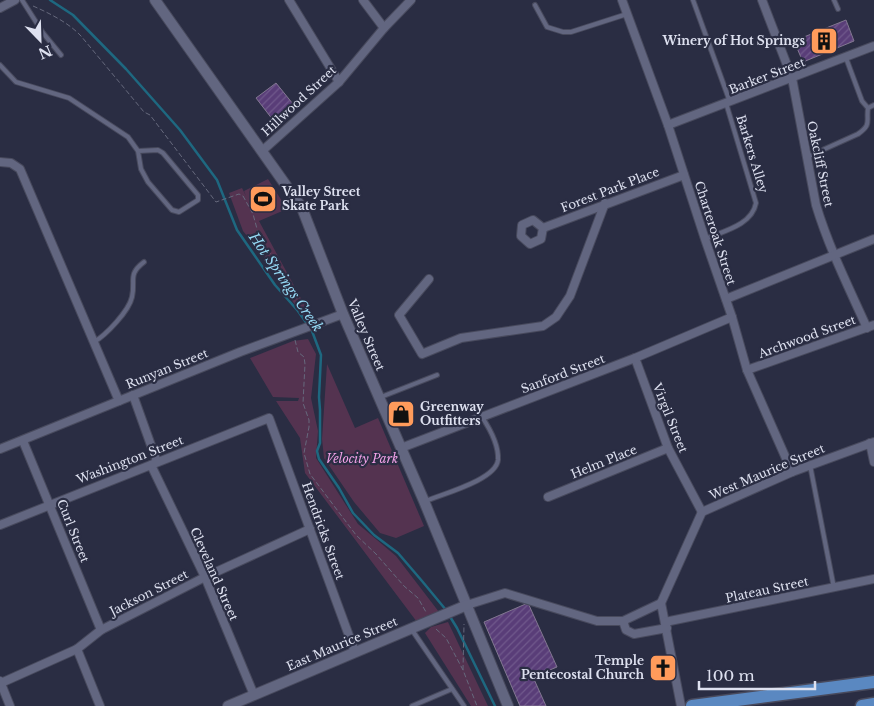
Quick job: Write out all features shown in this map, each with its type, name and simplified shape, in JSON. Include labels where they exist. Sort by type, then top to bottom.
[{"type":"main road","points":[[692,706],[758,702],[874,682]]},
{"type":"main road","points":[[862,706],[874,704]]},
{"type":"street","points":[[0,8],[15,0]]},
{"type":"street","name":"Valley Street","points":[[155,0],[302,208],[343,314],[424,501],[508,706]]},
{"type":"street","points":[[289,0],[339,82]]},
{"type":"street","points":[[363,0],[384,28]]},
{"type":"street","name":"Hillwood Street","points":[[262,151],[339,82],[384,28],[411,0]]},
{"type":"street","name":"Charteroak Street","points":[[622,0],[668,125],[704,240],[732,317],[747,370],[792,472]]},
{"type":"street","name":"Oakcliff Street","points":[[762,0],[792,78],[816,205],[834,255],[871,327]]},
{"type":"street","name":"Barker Street","points":[[668,125],[874,46]]},
{"type":"street","points":[[0,162],[10,163],[20,169],[119,400]]},
{"type":"street","name":"Forest Park Place","points":[[543,228],[684,174]]},
{"type":"street","points":[[429,279],[399,315],[422,354],[461,338],[543,326],[556,317],[570,296],[605,203]]},
{"type":"street","points":[[726,299],[874,239]]},
{"type":"street","name":"Runyan Street","points":[[0,448],[303,328],[313,321],[343,314]]},
{"type":"street","name":"Sanford Street","points":[[400,448],[635,358],[732,317]]},
{"type":"street","name":"Archwood Street","points":[[747,370],[871,327]]},
{"type":"street","name":"Virgil Street","points":[[635,358],[668,448],[702,512]]},
{"type":"street","name":"Cleveland Street","points":[[133,395],[154,463],[254,695]]},
{"type":"street","name":"Washington Street","points":[[0,525],[269,418]]},
{"type":"street","name":"Hendricks Street","points":[[269,418],[355,652]]},
{"type":"street","name":"Curl Street","points":[[23,440],[101,630]]},
{"type":"street","points":[[872,442],[874,462]]},
{"type":"street","name":"West Maurice Street","points":[[661,603],[702,512],[792,472],[872,442]]},
{"type":"street","name":"Helm Place","points":[[548,497],[668,448]]},
{"type":"street","name":"Jackson Street","points":[[1,682],[77,649],[101,630],[205,578],[310,529]]},
{"type":"street","name":"Plateau Street","points":[[623,621],[626,630],[634,634],[666,625],[874,580]]},
{"type":"street","points":[[467,605],[505,593],[597,621],[623,621],[661,603],[681,706]]},
{"type":"street","name":"East Maurice Street","points":[[230,706],[467,605]]},
{"type":"street","points":[[77,649],[100,706]]},
{"type":"street","points":[[1,682],[10,706]]},
{"type":"lane","points":[[22,0],[43,32],[62,55]]},
{"type":"lane","name":"Barkers Alley","points":[[693,0],[728,103],[756,203],[754,211],[748,220],[704,240]]},
{"type":"lane","points":[[834,0],[838,9]]},
{"type":"lane","points":[[535,5],[547,27],[567,33],[627,14]]},
{"type":"lane","points":[[807,157],[858,134],[866,129],[868,125],[868,108],[862,101],[845,57]]},
{"type":"lane","points":[[0,65],[16,82],[69,98],[128,137],[138,151],[142,169],[148,182],[172,210],[179,212],[198,200],[198,194],[163,153],[158,150],[138,151]]},
{"type":"lane","points":[[868,108],[874,105]]},
{"type":"lane","points":[[94,342],[104,337],[118,321],[132,299],[134,271],[144,262]]},
{"type":"lane","points":[[379,398],[437,375]]},
{"type":"lane","points":[[424,501],[472,484],[494,470],[498,462],[496,446],[482,416]]},
{"type":"lane","points":[[810,465],[834,588]]},
{"type":"lane","points":[[411,629],[464,706]]},
{"type":"lane","points":[[412,706],[452,689]]},
{"type":"path","points":[[30,5],[44,11],[79,34],[144,112],[150,115],[216,202],[239,194],[243,196],[253,214],[260,240],[273,257],[282,276],[309,318],[313,321]]},
{"type":"path","points":[[295,338],[298,352],[304,357],[305,364],[303,404],[309,420],[309,427],[304,453],[310,474],[356,535],[436,618],[436,630],[446,638],[463,670],[477,706]]},
{"type":"path","points":[[463,670],[464,628]]},
{"type":"green space","points":[[268,179],[287,209],[259,221],[311,317],[304,319],[264,257],[243,231],[229,193],[242,188],[246,196],[244,191]]},
{"type":"green space","points":[[308,339],[316,354],[311,398],[318,431],[316,458],[358,524],[396,556],[439,612],[417,622],[305,473],[300,438],[276,401],[298,401],[299,398],[273,397],[250,358],[293,341]]},
{"type":"green space","name":"Velocity Park","points":[[327,364],[355,428],[378,418],[424,526],[396,538],[380,533],[354,502],[324,458],[322,439]]},
{"type":"green space","points":[[448,622],[488,706],[471,706],[425,633],[431,627]]},
{"type":"building","name":"Winery of Hot Springs","points":[[846,20],[854,41],[803,62],[794,41]]},
{"type":"building","points":[[276,83],[293,104],[273,120],[256,98]]},
{"type":"building","points":[[528,603],[557,667],[533,677],[546,706],[520,706],[484,622]]},
{"type":"waterway","name":"Hot Springs Creek","points":[[50,0],[73,15],[126,69],[180,130],[217,180],[237,230],[275,285],[298,311],[312,331],[321,355],[319,397],[320,443],[317,451],[319,459],[353,513],[374,535],[398,553],[446,610]]},
{"type":"waterway","name":"Hot Springs Creek","points":[[449,615],[495,706]]},
{"type":"place","name":"Winery of Hot Springs","points":[[824,41]]},
{"type":"place","name":"Valley Street Skate Park","points":[[263,199]]},
{"type":"place","name":"Greenway Outfitters","points":[[401,414]]},
{"type":"place","name":"Temple Pentecostal Church","points":[[663,668]]}]
